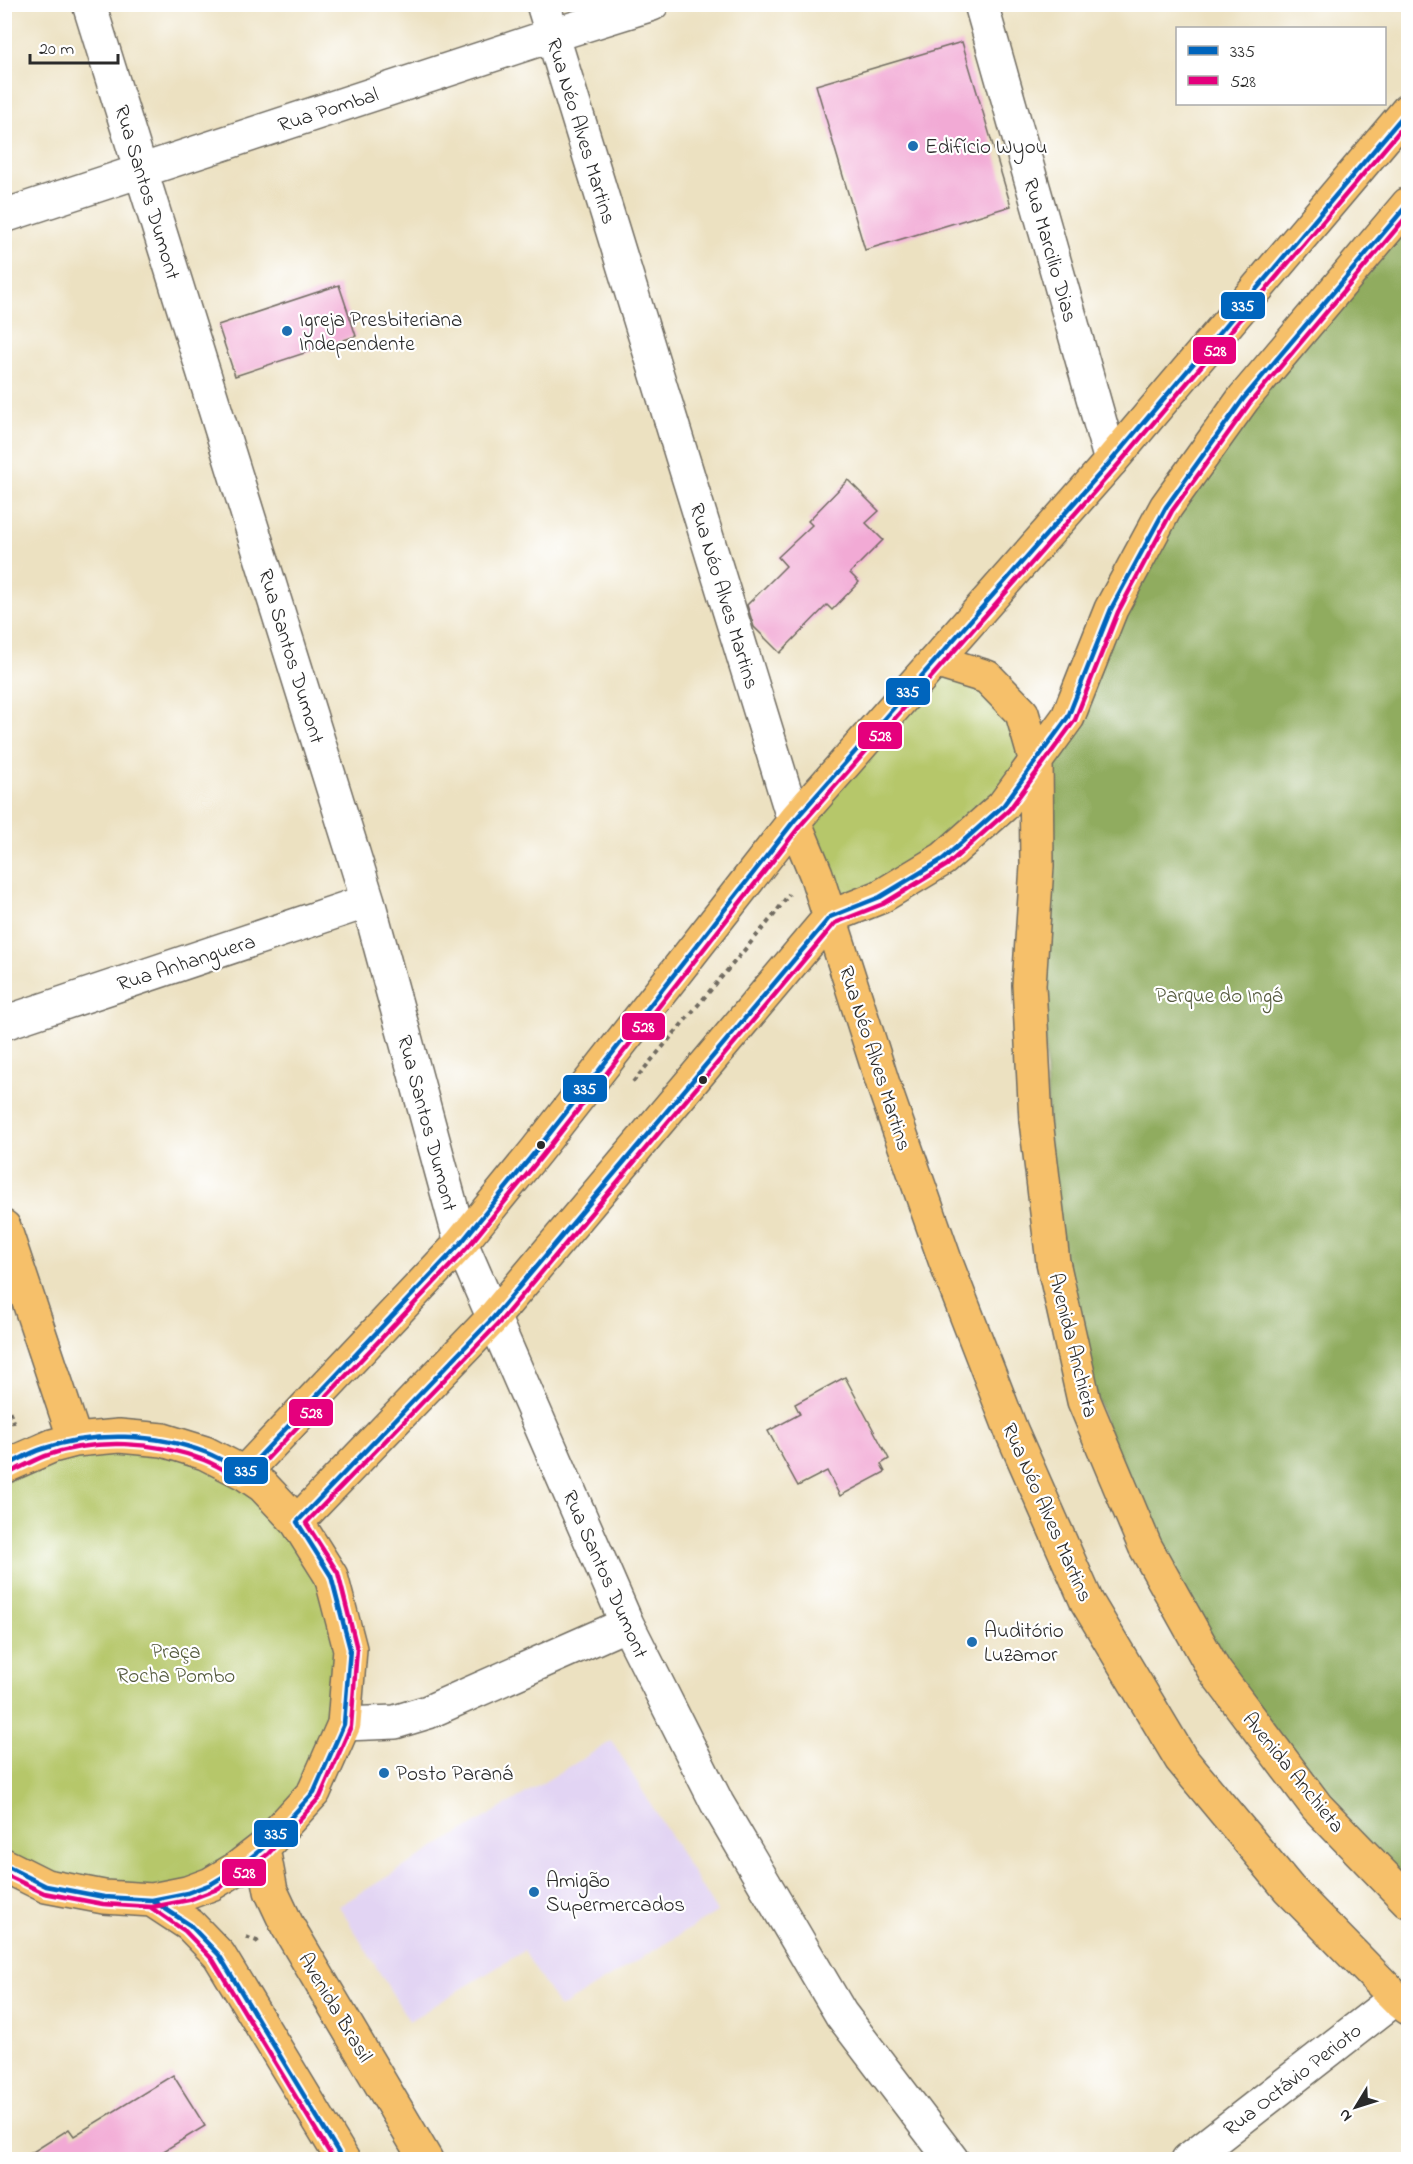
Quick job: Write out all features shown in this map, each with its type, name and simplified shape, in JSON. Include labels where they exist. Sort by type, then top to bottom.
[{"type":"main road","points":[[244,1473],[461,1243],[795,821],[1111,461],[1408,110]]},
{"type":"main road","points":[[297,1522],[493,1318],[830,917],[880,897],[943,859],[1003,806],[1068,717],[1111,609],[1166,507],[1244,398],[1408,204]]},
{"type":"main road","name":"Avenida Anchieta","points":[[935,661],[987,677],[1022,713],[1036,762],[1036,866],[1029,985],[1036,1121],[1053,1262],[1084,1401],[1145,1546],[1214,1670],[1317,1807],[1408,1901]]},
{"type":"main road","name":"Rua Néo Alves Martins","points":[[795,821],[816,874],[884,1086],[945,1260],[1011,1431],[1087,1602],[1181,1760],[1289,1888],[1402,2003]]},
{"type":"main road","points":[[4,1227],[75,1440]]},
{"type":"main road","points":[[4,1467],[42,1449],[75,1440],[119,1436],[163,1440],[205,1453],[244,1473],[263,1486],[297,1522],[331,1576],[350,1649],[344,1724],[314,1792],[263,1848],[236,1869],[211,1884],[187,1893],[152,1900],[104,1897],[46,1886],[4,1865]]},
{"type":"main road","name":"Avenida Brasil","points":[[263,1848],[271,1891],[287,1925],[426,2160]]},
{"type":"main road","points":[[152,1900],[190,1925],[219,1955],[344,2160]]},
{"type":"street","name":"Rua Santos Dumont","points":[[89,4],[368,901],[461,1243],[627,1624],[717,1803],[841,2014],[952,2160]]},
{"type":"street","name":"Rua Pombal","points":[[4,216],[142,171],[548,20],[652,4]]},
{"type":"street","name":"Rua Marcilio Dias","points":[[981,4],[1111,461]]},
{"type":"street","name":"Rua Néo Alves Martins","points":[[548,20],[795,821]]},
{"type":"street","name":"Rua Anhanguera","points":[[4,1023],[368,901]]},
{"type":"street","points":[[344,1724],[395,1722],[428,1712],[627,1624]]},
{"type":"street","name":"Rua Octávio Perioto","points":[[1188,2160],[1402,2003]]},
{"type":"shaded area","name":"Amigão Supermercados","points":[[612,1741],[717,1912],[559,2008],[524,1951],[409,2021],[339,1906]]},
{"type":"green space","name":"Parque do Ingá","points":[[1408,204],[1408,1901],[1317,1807],[1145,1546],[1053,1262],[1036,802],[1166,507]]},
{"type":"green space","points":[[935,661],[987,677],[1036,762],[1003,806],[830,917],[795,821]]},
{"type":"green space","name":"Praça Rocha Pombo","points":[[119,1436],[244,1473],[331,1576],[344,1724],[263,1848],[152,1900],[5,1865],[5,1467]]},
{"type":"building","name":"Edifício Wyou","points":[[962,42],[1011,206],[865,250],[816,85]]},
{"type":"building","name":"Igreja Presbiteriana Independente","points":[[339,285],[356,336],[235,376],[218,325]]},
{"type":"building","points":[[848,480],[879,511],[866,523],[883,540],[850,573],[859,582],[832,610],[827,605],[780,653],[754,627],[747,605],[786,566],[778,557],[812,525],[808,521]]},
{"type":"building","points":[[845,1377],[889,1459],[881,1464],[885,1472],[840,1496],[827,1471],[798,1486],[768,1431],[800,1414],[795,1404]]},
{"type":"building","points":[[173,2075],[205,2126],[149,2160],[20,2160],[69,2129],[74,2136]]},
{"type":"transit line","name":"335","points":[[4,1467],[37,1451],[62,1443],[83,1439],[125,1437],[167,1441],[187,1446],[212,1455],[244,1473],[461,1243],[536,1151],[794,821],[1111,461],[1408,110]]},
{"type":"transit line","name":"528","points":[[7,1474],[40,1458],[64,1450],[104,1444],[125,1444],[166,1449],[185,1454],[209,1462],[241,1480],[249,1478],[467,1248],[542,1156],[800,826],[1117,466],[1408,121]]},
{"type":"transit line","name":"335","points":[[4,1865],[46,1886],[104,1897],[152,1900],[187,1893],[211,1884],[236,1869],[263,1848],[314,1792],[344,1724],[350,1649],[331,1576],[297,1522],[493,1318],[830,917],[880,897],[943,859],[1003,806],[1068,717],[1111,609],[1166,507],[1244,398],[1408,204]]},
{"type":"transit line","name":"528","points":[[4,1874],[44,1893],[103,1904],[152,1907],[189,1900],[215,1890],[241,1875],[268,1854],[320,1797],[351,1726],[357,1649],[338,1573],[306,1523],[499,1323],[835,923],[883,904],[947,865],[1009,810],[1075,720],[1118,612],[1172,511],[1250,403],[1408,215]]},
{"type":"transit line","name":"335","points":[[116,1898],[152,1900],[190,1925],[219,1955],[343,2160]]},
{"type":"transit line","name":"528","points":[[116,1905],[150,1907],[185,1931],[213,1960],[334,2160]]},
{"type":"place","name":"Edifício Wyou","points":[[913,146]]},
{"type":"place","name":"Igreja Presbiteriana Independente","points":[[287,331]]},
{"type":"place","name":"Auditório Luzamor","points":[[972,1642]]},
{"type":"place","name":"Posto Paraná","points":[[384,1773]]},
{"type":"place","name":"Amigão Supermercados","points":[[534,1892]]}]
